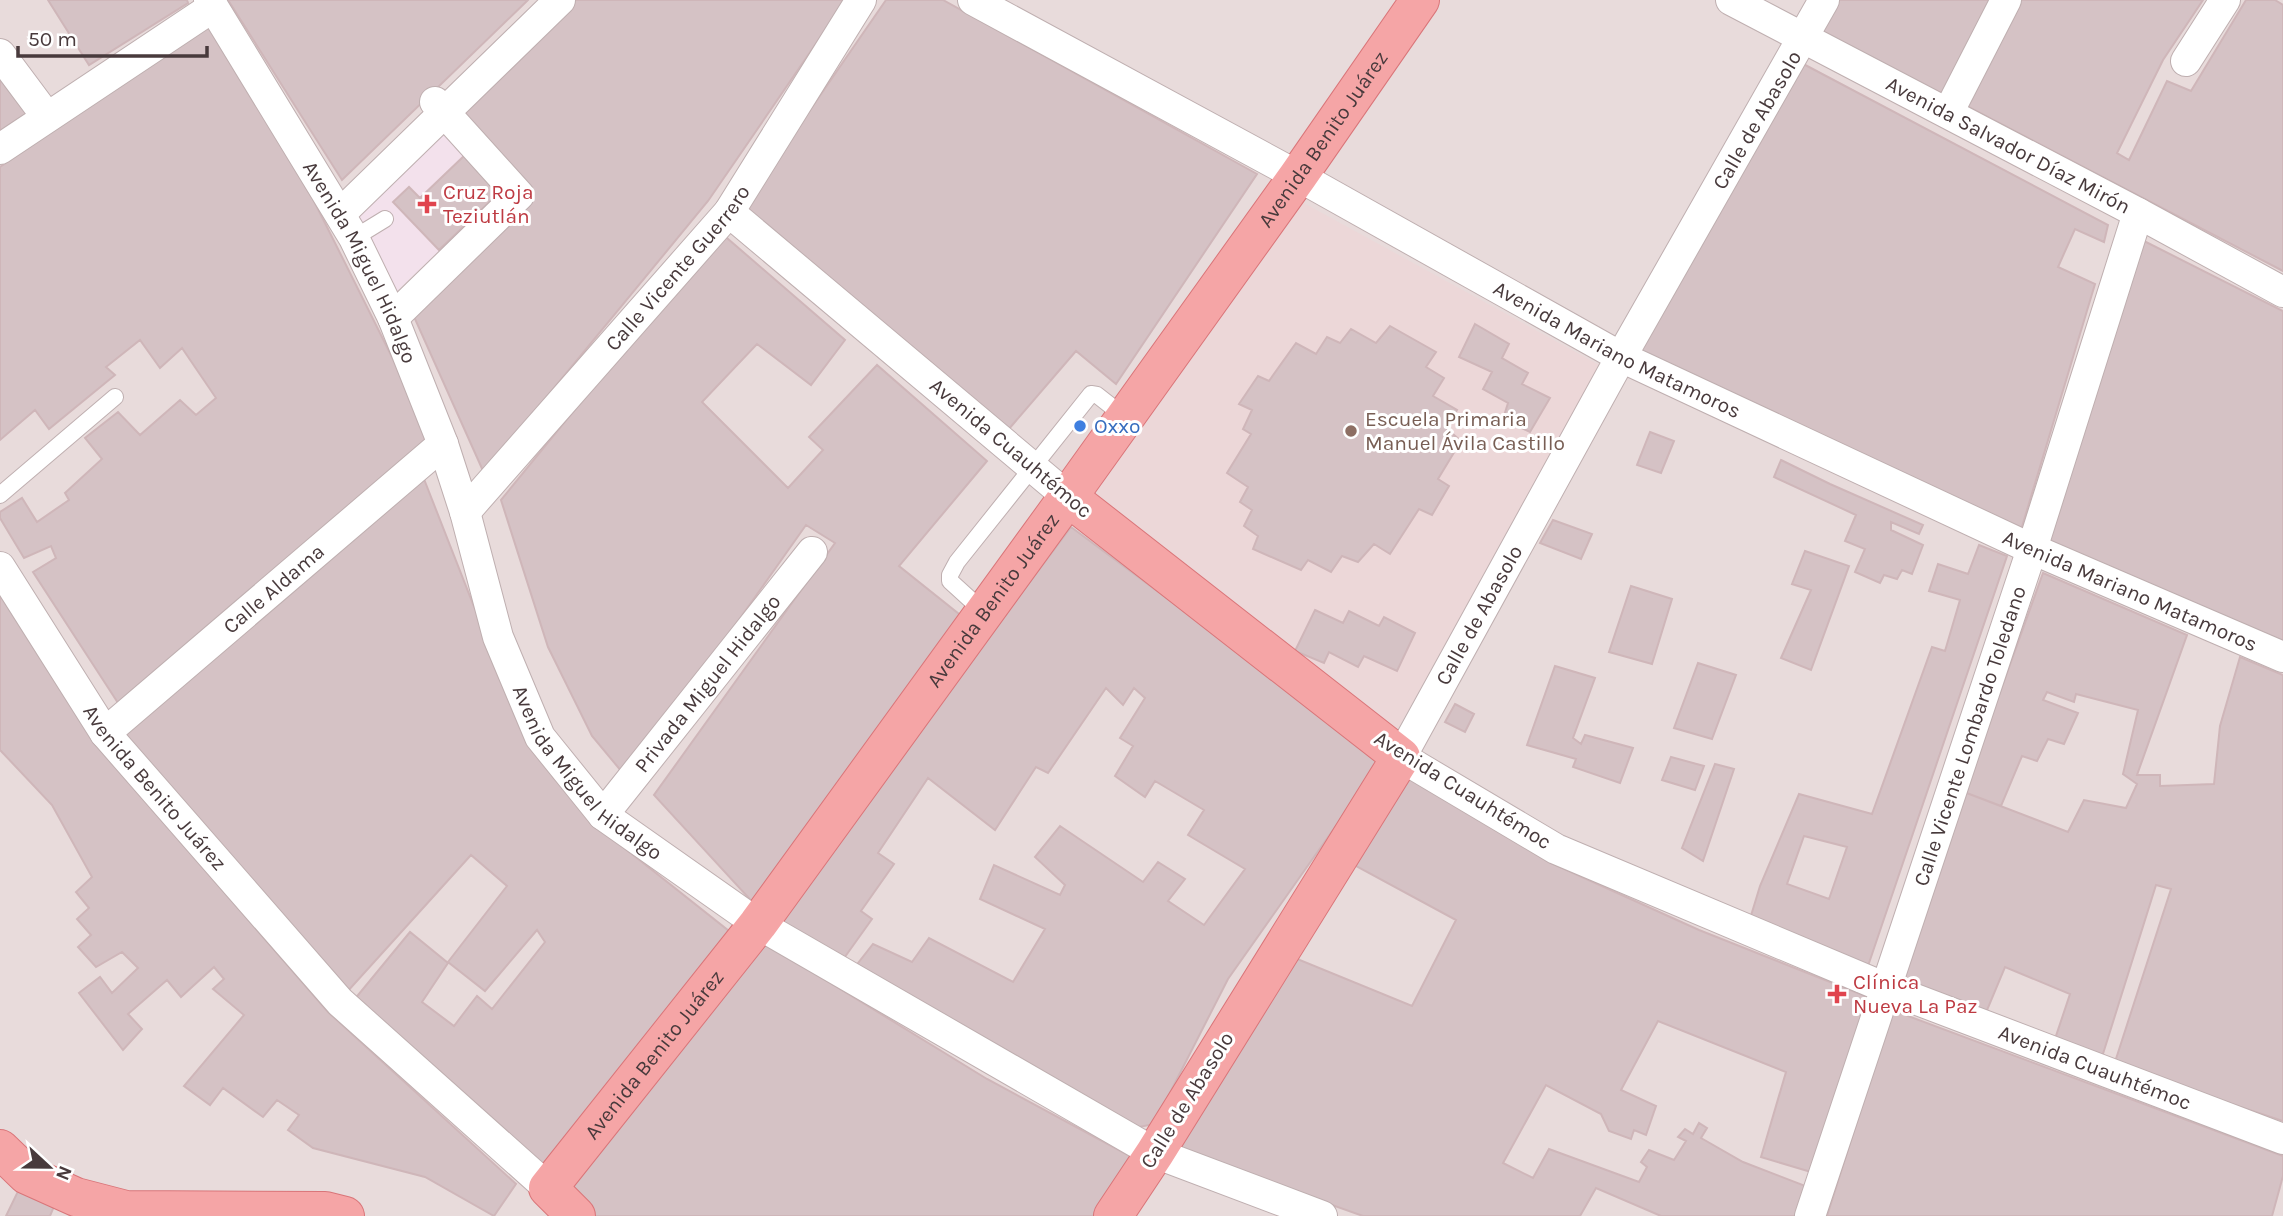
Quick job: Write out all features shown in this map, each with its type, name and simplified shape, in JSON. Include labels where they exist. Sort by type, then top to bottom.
[{"type":"main road","name":"Avenida Benito Juárez","points":[[576,1216],[548,1188],[758,924],[1298,176],[1420,0]]},
{"type":"main road","name":"Avenida Cuauhtémoc","points":[[1068,497],[1401,757]]},
{"type":"main road","name":"Calle de Abasolo","points":[[1113,1216],[1401,757]]},
{"type":"main road","points":[[0,1149],[27,1175],[76,1197],[126,1210],[325,1211],[345,1216]]},
{"type":"street","points":[[342,218],[436,111],[540,0]]},
{"type":"street","points":[[436,111],[560,0]]},
{"type":"street","name":"Calle Vicente Guerrero","points":[[465,512],[729,212],[861,0]]},
{"type":"street","name":"Avenida Mariano Matamoros","points":[[973,0],[1298,176],[1621,357],[2032,548],[2283,657]]},
{"type":"street","name":"Avenida Salvador Díaz Mirón","points":[[1731,0],[2283,292]]},
{"type":"street","name":"Calle de Abasolo","points":[[1401,757],[1621,357],[1824,0]]},
{"type":"street","points":[[1948,113],[2006,0]]},
{"type":"street","points":[[2186,61],[2225,0]]},
{"type":"street","points":[[0,149],[211,3]]},
{"type":"street","name":"Avenida Miguel Hidalgo","points":[[211,3],[342,218],[391,315],[443,444],[465,512],[498,636],[540,737],[603,815],[758,924],[1155,1153],[1322,1216]]},
{"type":"street","points":[[0,54],[47,117]]},
{"type":"street","points":[[391,315],[514,195],[436,111]]},
{"type":"street","name":"Avenida Cuauhtémoc","points":[[729,212],[1068,497]]},
{"type":"street","name":"Calle Vicente Lombardo Toledano","points":[[1810,1216],[2032,548],[2138,213]]},
{"type":"street","name":"Calle Aldama","points":[[104,733],[443,444]]},
{"type":"street","name":"Privada Miguel Hidalgo","points":[[603,815],[812,552]]},
{"type":"street","name":"Avenida Benito Juárez","points":[[0,567],[104,733],[340,1002],[548,1188]]},
{"type":"street","name":"Avenida Cuauhtémoc","points":[[1401,757],[1556,849],[1886,989],[2283,1139]]},
{"type":"lane","points":[[342,218],[385,219]]},
{"type":"lane","points":[[984,612],[950,581],[957,562],[1091,394],[1097,395],[1125,417]]},
{"type":"lane","points":[[0,495],[115,397]]},
{"type":"shaded area","points":[[0,0],[2283,0],[2283,1216],[0,1216]]},
{"type":"shaded area","name":"Cruz Roja Teziutlán","points":[[443,132],[500,192],[395,293],[354,216]]},
{"type":"shaded area","name":"Escuela Primaria Manuel Ávila Castillo","points":[[1302,202],[1601,366],[1396,732],[1090,495]]},
{"type":"building","points":[[48,0],[187,0],[188,3],[89,65]]},
{"type":"building","points":[[228,0],[528,0],[342,180]]},
{"type":"building","points":[[570,0],[846,0],[708,201],[484,473],[411,310],[529,189],[456,110]]},
{"type":"building","points":[[886,0],[943,0],[1257,174],[1116,384],[1076,351],[1008,430],[743,207]]},
{"type":"building","points":[[1832,0],[2203,0],[2163,60],[2117,153],[2129,160],[2167,81],[2191,91],[2246,0],[2275,0],[2283,5],[2283,271],[1955,100],[1814,32]]},
{"type":"building","points":[[209,24],[313,199],[431,435],[120,706],[33,572],[56,558],[51,546],[24,558],[0,518],[0,512],[22,498],[37,522],[69,500],[65,493],[102,459],[85,438],[118,412],[140,435],[180,400],[196,415],[216,398],[182,348],[160,368],[140,340],[106,367],[115,375],[49,429],[35,410],[0,440],[0,167]]},
{"type":"building","points":[[1792,58],[2108,225],[2104,242],[2075,229],[2058,267],[2095,284],[2021,530],[1634,351]]},
{"type":"building","points":[[0,61],[36,107],[0,131]]},
{"type":"building","points":[[465,155],[500,192],[439,250],[393,202],[409,187],[420,198]]},
{"type":"building","points":[[720,232],[845,340],[811,385],[757,344],[702,402],[788,488],[823,450],[809,437],[877,365],[987,461],[899,566],[969,622],[757,907],[654,795],[835,543],[806,525],[627,778],[592,736],[548,647],[501,500]]},
{"type":"building","points":[[2140,239],[2283,311],[2283,646],[2047,545]]},
{"type":"building","points":[[1475,324],[1509,344],[1502,358],[1528,373],[1522,384],[1550,398],[1530,432],[1503,419],[1508,403],[1483,389],[1492,372],[1459,357]]},
{"type":"building","points":[[1390,326],[1436,352],[1426,367],[1444,378],[1433,396],[1457,410],[1447,429],[1461,441],[1438,479],[1449,486],[1432,515],[1419,509],[1390,554],[1374,544],[1358,562],[1342,556],[1331,572],[1308,560],[1301,570],[1253,549],[1258,536],[1244,526],[1252,510],[1240,502],[1248,487],[1227,473],[1251,434],[1243,429],[1252,410],[1239,404],[1258,376],[1269,381],[1296,343],[1316,354],[1327,337],[1340,343],[1351,329],[1376,343]]},
{"type":"building","points":[[1650,432],[1674,441],[1661,473],[1637,465]]},
{"type":"building","points":[[1781,460],[1923,525],[1919,534],[1891,522],[1891,530],[1923,545],[1912,574],[1902,570],[1897,579],[1884,575],[1880,583],[1855,572],[1865,549],[1845,541],[1856,515],[1774,477]]},
{"type":"building","points":[[422,474],[473,604],[553,777],[608,835],[734,935],[541,1176],[354,1000],[410,932],[448,963],[422,1002],[454,1026],[477,996],[492,1009],[545,942],[537,930],[485,991],[448,962],[507,886],[471,855],[347,992],[114,735]]},
{"type":"building","points":[[1553,520],[1592,534],[1581,559],[1540,543]]},
{"type":"building","points":[[1071,527],[1383,759],[1228,979],[1154,1124],[1139,1127],[855,967],[873,944],[912,962],[929,938],[1013,982],[1045,929],[980,899],[994,865],[1060,895],[1065,885],[1035,857],[1060,826],[1143,882],[1158,862],[1185,879],[1168,901],[1204,925],[1245,869],[1188,835],[1204,810],[1155,781],[1145,797],[1115,776],[1133,746],[1120,738],[1145,698],[1134,688],[1123,705],[1106,688],[1048,773],[1036,767],[995,830],[928,778],[878,853],[894,864],[861,911],[872,919],[842,961],[775,923]]},
{"type":"building","points":[[1979,545],[2007,556],[1868,966],[1750,919],[1760,886],[1799,794],[1872,814],[1932,647],[1945,651],[1960,600],[1929,591],[1938,564],[1968,574]],"holes":[[[1804,836],[1847,847],[1829,899],[1787,884]]]},
{"type":"building","points":[[1805,551],[1849,566],[1811,670],[1781,658],[1811,590],[1792,584]]},
{"type":"building","points":[[2043,573],[2187,635],[2137,775],[2160,775],[2160,786],[2214,784],[2220,726],[2240,657],[2283,675],[2283,1121],[2114,1065],[2171,889],[2156,885],[2102,1057],[2055,1039],[2070,994],[2005,967],[1985,1015],[1909,984],[1902,969],[1964,792]],"holes":[[[2047,692],[2074,702],[2076,694],[2138,710],[2123,774],[2137,784],[2126,808],[2084,800],[2068,832],[1964,792],[2001,806],[2022,756],[2037,761],[2048,739],[2064,744],[2078,713],[2043,700]]]},
{"type":"building","points":[[1631,586],[1672,599],[1652,664],[1609,652]]},
{"type":"building","points":[[0,593],[96,744],[328,1012],[516,1184],[494,1216],[425,1177],[313,1148],[288,1130],[299,1115],[277,1100],[263,1117],[223,1088],[210,1105],[184,1086],[244,1015],[213,989],[224,979],[214,967],[181,997],[167,980],[128,1014],[142,1029],[123,1050],[79,993],[100,977],[112,993],[138,968],[122,952],[96,967],[78,947],[91,935],[77,919],[89,908],[76,892],[92,877],[52,805],[0,750]]},
{"type":"building","points":[[1315,610],[1343,623],[1349,611],[1379,626],[1384,617],[1415,633],[1397,671],[1364,656],[1358,667],[1329,652],[1324,663],[1295,651]]},
{"type":"building","points":[[1698,663],[1736,675],[1712,739],[1674,728]]},
{"type":"building","points":[[1555,666],[1595,678],[1573,738],[1581,744],[1585,735],[1633,748],[1620,783],[1573,767],[1576,759],[1527,745]]},
{"type":"building","points":[[1455,704],[1474,714],[1465,732],[1445,722]]},
{"type":"building","points":[[1671,757],[1704,766],[1695,790],[1662,780]]},
{"type":"building","points":[[1715,764],[1734,769],[1703,861],[1682,848]]},
{"type":"building","points":[[1411,777],[1549,862],[1699,930],[1868,997],[1811,1172],[1761,1157],[1786,1072],[1658,1021],[1621,1090],[1656,1106],[1646,1135],[1634,1130],[1631,1139],[1609,1131],[1601,1114],[1546,1085],[1503,1163],[1533,1178],[1549,1149],[1639,1182],[1647,1167],[1641,1162],[1649,1150],[1674,1160],[1686,1141],[1678,1137],[1685,1129],[1693,1134],[1699,1123],[1707,1128],[1701,1138],[1743,1162],[1808,1187],[1798,1216],[1661,1216],[1596,1188],[1580,1216],[1363,1216],[1171,1148],[1290,956],[1412,1006],[1456,920],[1354,865]]},
{"type":"building","points":[[762,941],[987,1079],[1130,1156],[1093,1216],[590,1216],[574,1202],[573,1177]]},
{"type":"building","points":[[1892,1010],[2283,1156],[2283,1176],[2272,1216],[1827,1216]]},
{"type":"building","points":[[25,1177],[57,1199],[50,1216],[6,1216]]},
{"type":"place","name":"Cruz Roja Teziutlán","points":[[427,204]]},
{"type":"place","name":"Oxxo","points":[[1080,426]]},
{"type":"place","name":"Escuela Primaria Manuel Ávila Castillo","points":[[1351,431]]},
{"type":"place","name":"Clínica Nueva La Paz","points":[[1837,994]]}]
